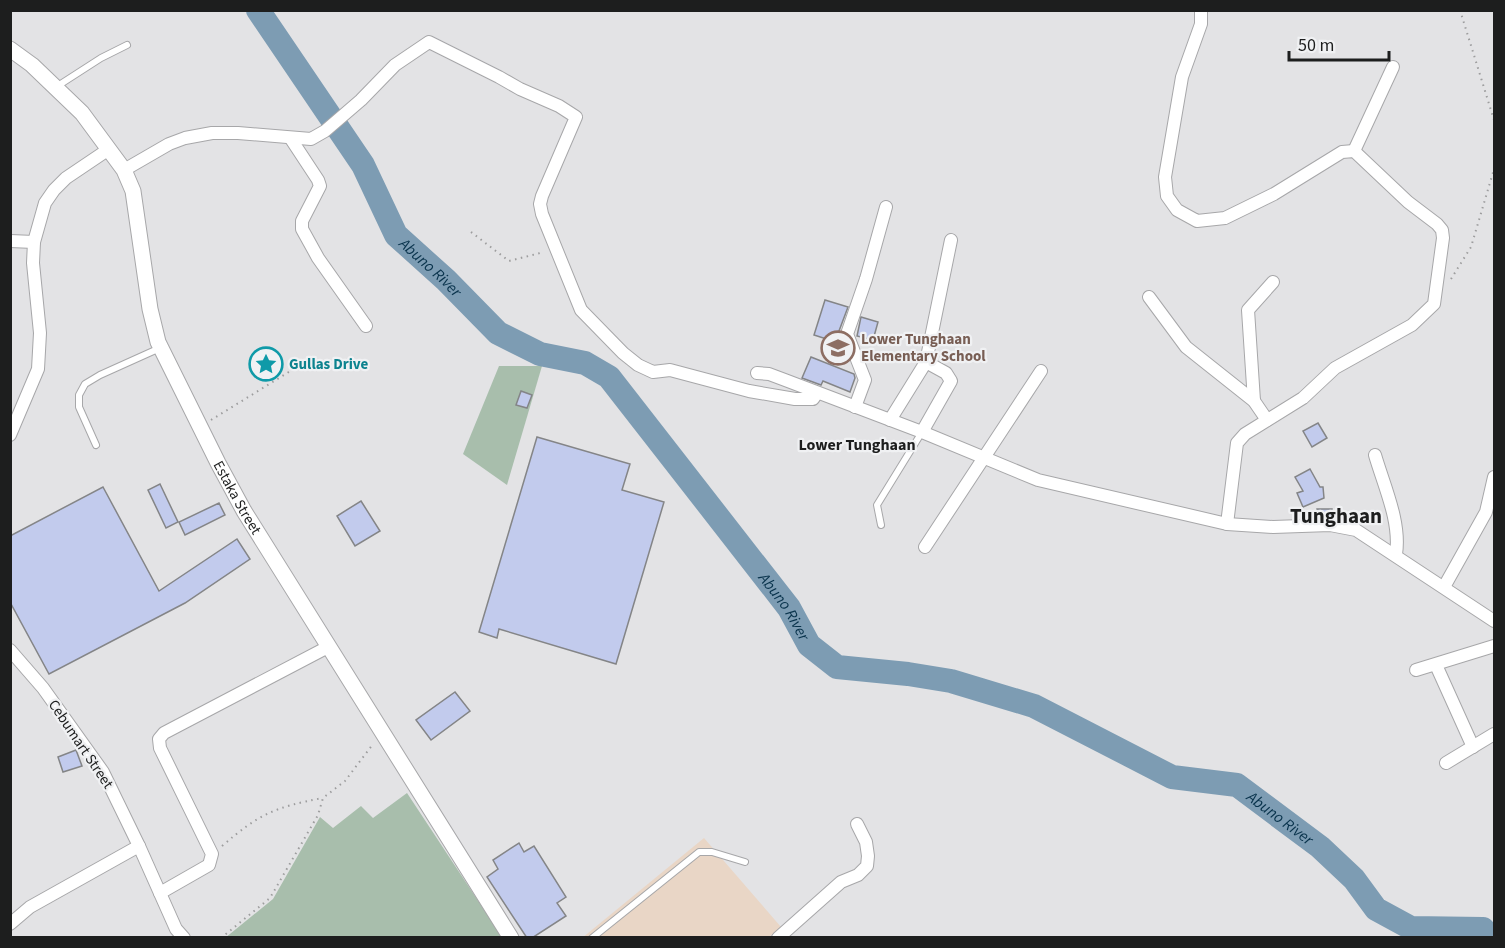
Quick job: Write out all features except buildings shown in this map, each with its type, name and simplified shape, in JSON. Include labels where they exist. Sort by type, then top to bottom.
[{"type":"street","points":[[1201,10],[1201,24],[1182,77],[1165,177],[1167,196],[1177,210],[1197,221],[1225,218],[1274,194],[1342,152],[1354,151],[1442,230],[1443,238],[1434,304],[1412,325],[1335,368],[1304,398],[1245,434],[1237,443],[1227,524]]},
{"type":"street","points":[[124,170],[169,144],[185,138],[212,133],[311,139],[326,131],[361,100],[394,65],[429,42],[576,117],[540,204],[581,310],[623,353],[638,365],[653,372],[670,370],[678,374],[749,391],[795,399],[813,399],[817,393]]},
{"type":"street","name":"Estaka Street","points":[[10,49],[33,65],[82,113],[124,170],[133,191],[150,309],[161,348],[200,427],[244,511],[511,938]]},
{"type":"street","points":[[1354,151],[1394,67]]},
{"type":"street","points":[[291,139],[320,186],[303,221],[302,229],[318,258],[366,326]]},
{"type":"street","points":[[10,435],[38,369],[40,333],[33,263],[34,242],[45,203],[66,178],[109,149]]},
{"type":"street","points":[[855,407],[865,380],[846,334],[866,279],[886,207]]},
{"type":"street","points":[[890,420],[926,362],[951,240]]},
{"type":"street","points":[[10,241],[34,242]]},
{"type":"street","points":[[1254,401],[1248,310],[1274,282]]},
{"type":"street","points":[[1149,297],[1186,347],[1254,401],[1267,420]]},
{"type":"street","points":[[922,432],[951,381],[946,373],[926,362]]},
{"type":"street","points":[[925,547],[1041,371]]},
{"type":"street","points":[[757,373],[769,374],[922,432],[1038,480],[1227,524],[1273,527],[1330,525],[1356,530],[1396,554],[1494,621]]},
{"type":"street","points":[[1375,455],[1396,526],[1398,544],[1396,554]]},
{"type":"street","points":[[1444,587],[1486,512],[1494,477]]},
{"type":"street","points":[[1416,670],[1494,646]]},
{"type":"street","points":[[160,893],[209,865],[212,854],[160,747],[159,739],[164,733],[328,647]]},
{"type":"street","name":"Cebumart Street","points":[[10,650],[43,688],[103,772],[176,929],[184,938]]},
{"type":"street","points":[[1436,665],[1473,747]]},
{"type":"street","points":[[1446,763],[1494,734]]},
{"type":"street","points":[[778,938],[841,882],[858,876],[867,866],[866,842],[857,824]]},
{"type":"street","points":[[10,924],[30,907],[139,846]]},
{"type":"lane","points":[[56,87],[101,58],[127,45]]},
{"type":"lane","points":[[96,445],[79,407],[79,395],[85,384],[99,375],[161,348]]},
{"type":"lane","points":[[881,525],[877,505],[879,500],[922,432]]},
{"type":"lane","points":[[592,938],[699,852],[712,852],[745,862]]},
{"type":"path","points":[[1460,10],[1494,120]]},
{"type":"path","points":[[1449,282],[1471,247],[1494,170]]},
{"type":"path","points":[[471,232],[509,261],[557,248]]},
{"type":"path","points":[[200,427],[305,362]]},
{"type":"path","points":[[212,854],[249,822],[273,810],[323,798],[345,781],[382,732]]},
{"type":"path","points":[[221,938],[270,898],[318,815],[323,798]]},
{"type":"shaded area","points":[[704,838],[781,927],[769,937],[582,938]]},
{"type":"green space","points":[[499,366],[542,366],[507,485],[463,454]]},
{"type":"green space","points":[[407,793],[502,937],[225,938],[273,899],[320,817],[333,828],[361,806],[373,818]]},
{"type":"waterway","name":"Abuno River","points":[[258,10],[363,165],[396,235],[446,280],[498,333],[540,354],[585,363],[609,377],[789,608],[809,645],[837,667],[951,681],[1034,706],[1172,777],[1237,785],[1320,847],[1354,879],[1376,909],[1411,928],[1483,929],[1491,938]]},
{"type":"place","name":"Lower Tunghaan Elementary School","points":[[838,348]]},
{"type":"place","name":"Gullas Drive","points":[[266,364]]},
{"type":"district","name":"Lower Tunghaan","points":[[857,444]]},
{"type":"district","name":"Tunghaan","points":[[1336,516]]}]
